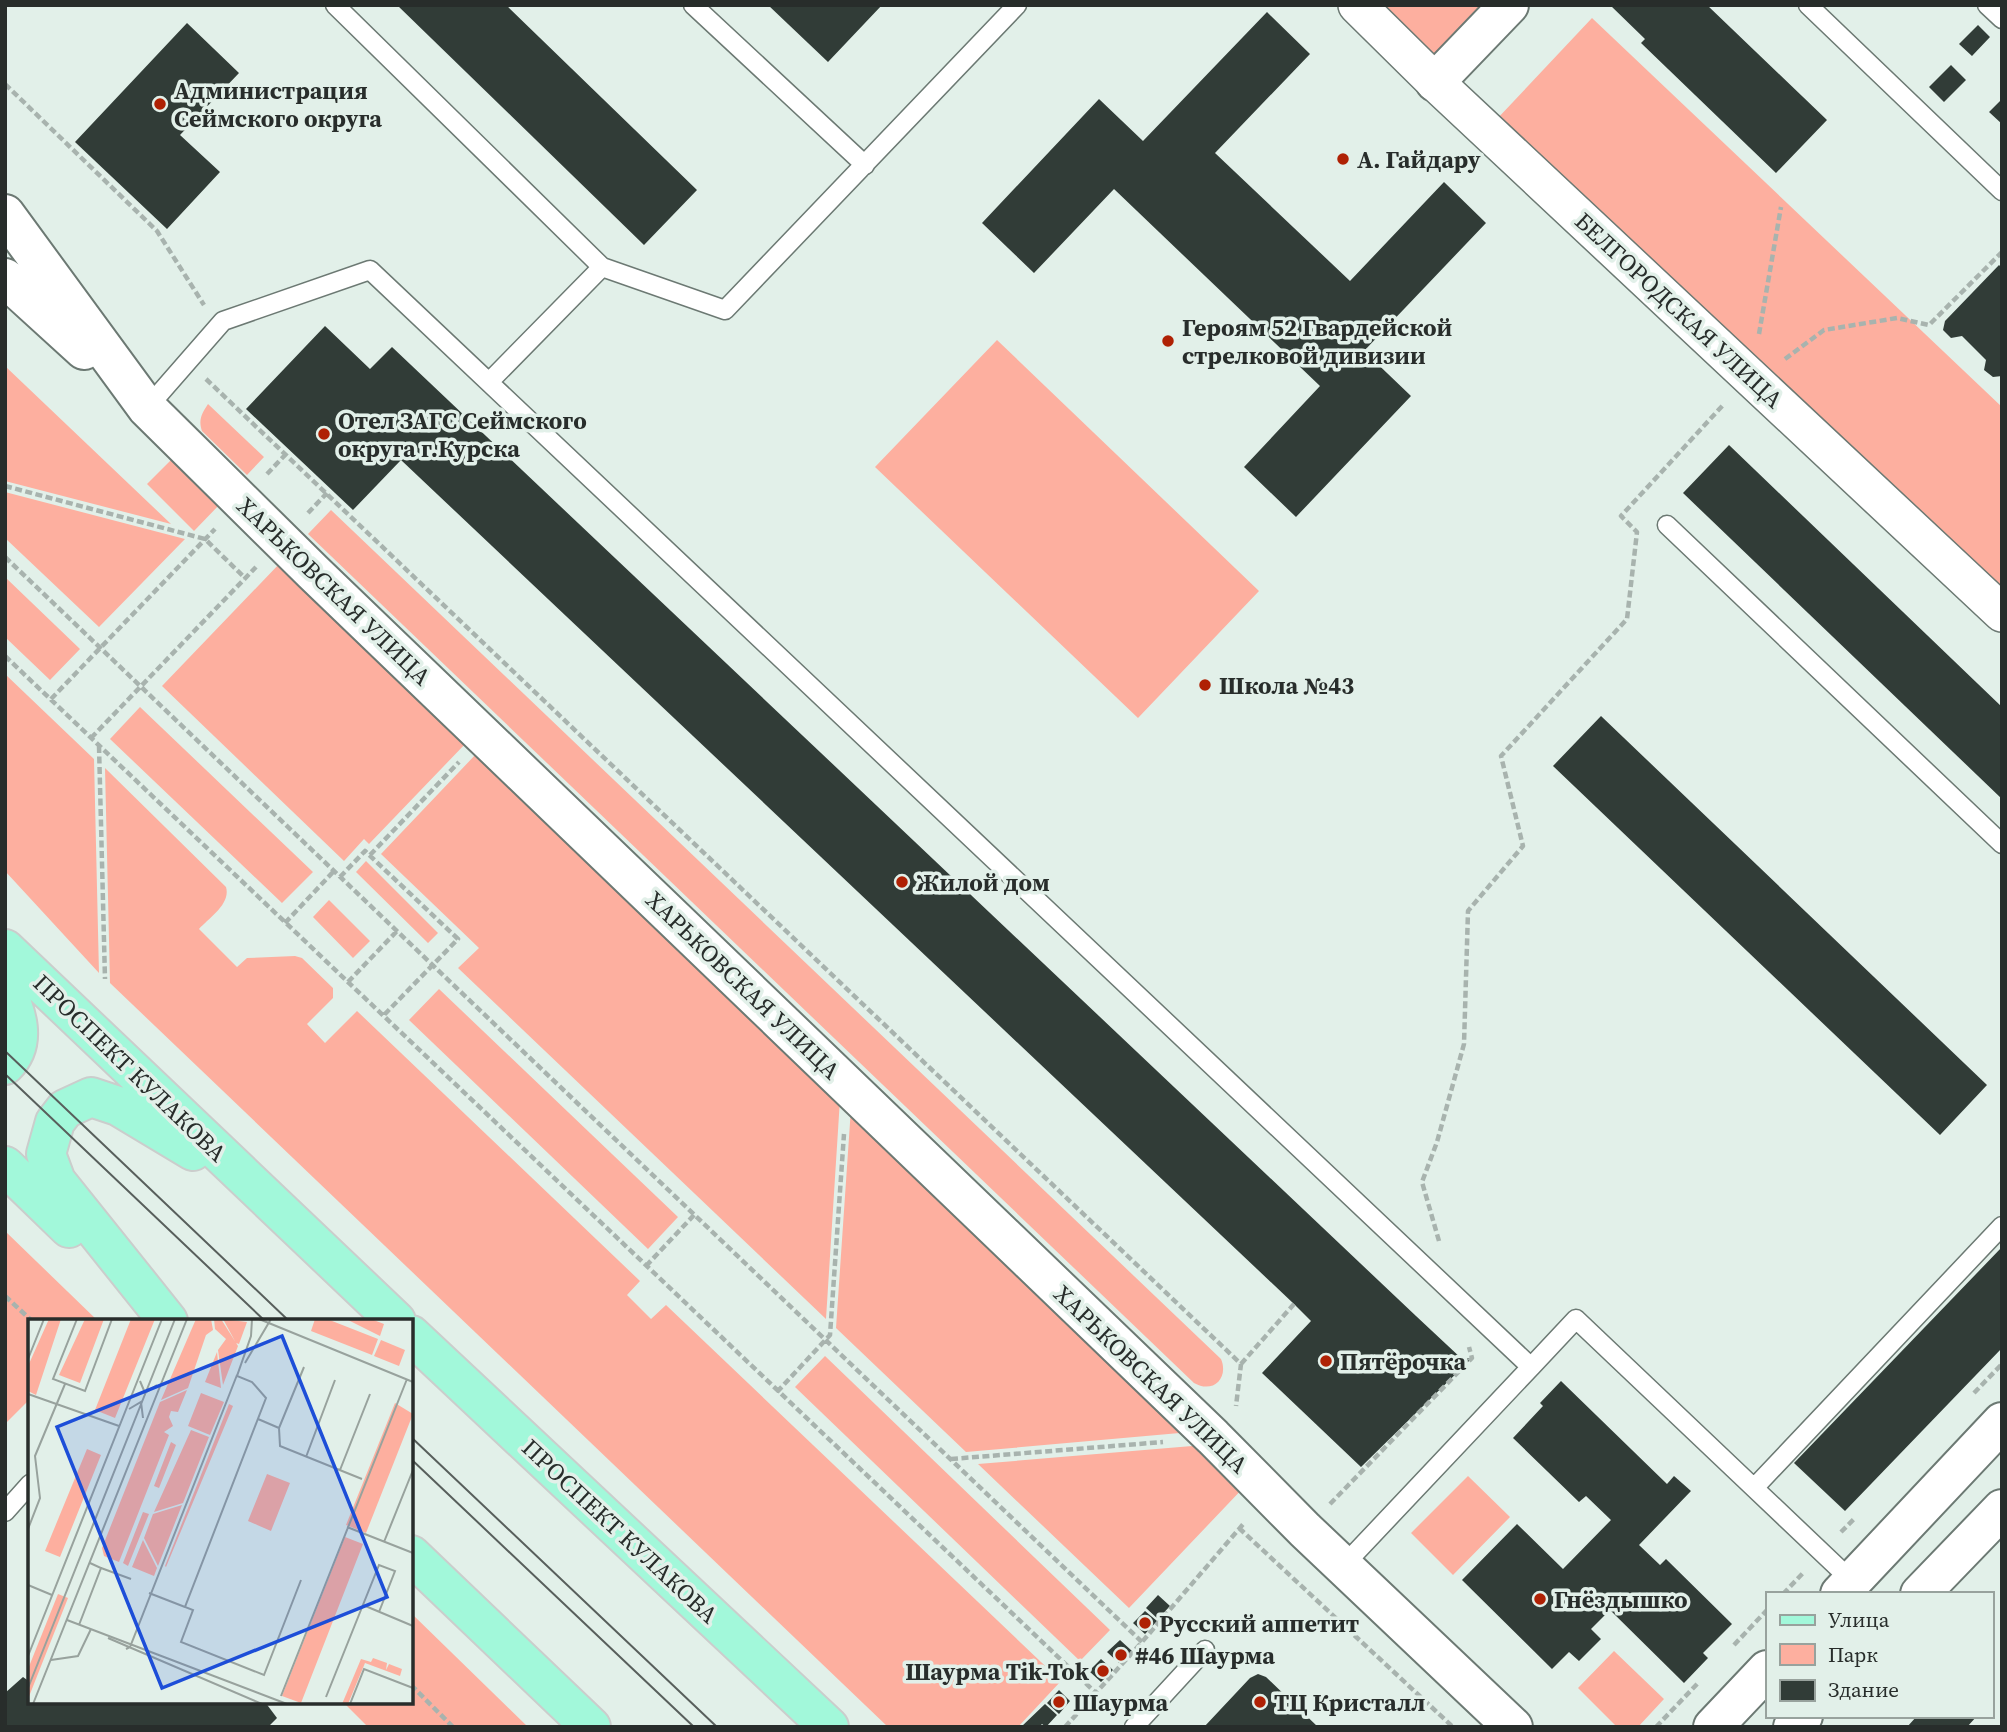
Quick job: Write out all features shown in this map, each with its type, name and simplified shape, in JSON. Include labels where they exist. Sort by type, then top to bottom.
[{"type":"main road","name":"ПРОСПЕКТ КУЛАКОВА","points":[[5,949],[394,1319]]},
{"type":"main road","points":[[5,986],[18,1016],[19,1037],[12,1058],[5,1065]]},
{"type":"main road","name":"ПРОСПЕКТ КУЛАКОВА","points":[[164,1319],[56,1181],[46,1154],[55,1122],[65,1109],[91,1097],[118,1105],[254,1188]]},
{"type":"main road","name":"ПРОСПЕКТ КУЛАКОВА","points":[[5,1166],[164,1319]]},
{"type":"main road","name":"ПРОСПЕКТ КУЛАКОВА","points":[[413,1337],[829,1727]]},
{"type":"main road","points":[[413,1557],[591,1727]]},
{"type":"street","name":"БЕЛГОРОДСКАЯ УЛИЦА","points":[[1357,5],[1435,82],[2002,613]]},
{"type":"street","points":[[1435,82],[1509,5]]},
{"type":"street","name":"ХАРЬКОВСКАЯ УЛИЦА","points":[[5,214],[147,408],[281,541],[1213,1437],[1269,1496],[1513,1727]]},
{"type":"street","points":[[5,278],[147,408]]},
{"type":"street","points":[[1846,1587],[2002,1422]]},
{"type":"street","points":[[1922,1592],[2002,1509]]},
{"type":"street","points":[[1713,1727],[1766,1671]]},
{"type":"lane","points":[[335,5],[602,267],[725,310],[1017,5]]},
{"type":"lane","points":[[693,5],[865,164]]},
{"type":"lane","points":[[1808,5],[2000,185]]},
{"type":"lane","points":[[1987,5],[2002,19]]},
{"type":"lane","points":[[489,382],[602,267]]},
{"type":"lane","points":[[147,408],[223,321],[370,270],[1531,1367]]},
{"type":"lane","points":[[1667,525],[2002,844]]},
{"type":"lane","points":[[1754,1488],[2002,1226]]},
{"type":"lane","points":[[1343,1566],[1576,1319],[1754,1488],[1846,1587]]},
{"type":"lane","points":[[5,1512],[28,1487]]},
{"type":"lane","points":[[1134,1727],[1205,1650]]},
{"type":"path","points":[[5,84],[157,231],[202,304],[223,321]]},
{"type":"path","points":[[1749,376],[1781,207]]},
{"type":"path","points":[[1305,1530],[1472,1358],[1422,1182],[1437,1142],[1464,1044],[1468,911],[1522,846],[1502,756],[1627,619],[1637,532],[1621,516],[1749,376],[1824,330],[1897,318],[1928,325],[2002,252]]},
{"type":"path","points":[[187,362],[1241,1364]]},
{"type":"path","points":[[51,699],[286,454]]},
{"type":"path","points":[[5,486],[205,539],[245,578]]},
{"type":"path","points":[[91,738],[327,493]]},
{"type":"path","points":[[5,557],[1142,1642]]},
{"type":"path","points":[[5,656],[1096,1693]]},
{"type":"path","points":[[370,855],[484,736]]},
{"type":"path","points":[[99,745],[105,979]]},
{"type":"path","points":[[341,877],[365,851],[457,939],[383,1016]]},
{"type":"path","points":[[285,923],[334,871]]},
{"type":"path","points":[[348,982],[397,931]]},
{"type":"path","points":[[777,1392],[830,1335],[847,1085]]},
{"type":"path","points":[[646,1266],[695,1214]]},
{"type":"path","points":[[5,1296],[30,1319]]},
{"type":"path","points":[[951,1459],[1213,1437],[1235,1411],[1241,1364],[1294,1304]]},
{"type":"path","points":[[1065,1727],[1269,1496]]},
{"type":"path","points":[[1239,1528],[1453,1727]]},
{"type":"path","points":[[413,1687],[453,1727]]},
{"type":"green space","points":[[1343,5],[1494,5],[1422,81]]},
{"type":"green space","points":[[1592,18],[2002,407],[2002,599],[1496,120]]},
{"type":"green space","points":[[997,340],[1259,591],[1138,718],[875,467]]},
{"type":"green space","points":[[5,366],[171,524],[5,481]]},
{"type":"green space","points":[[208,404],[264,457],[247,475],[202,431],[201,417]]},
{"type":"green space","points":[[174,457],[221,503],[194,531],[147,484]]},
{"type":"green space","points":[[5,492],[185,539],[99,627],[5,538]]},
{"type":"green space","points":[[331,510],[1221,1359],[1223,1372],[1218,1382],[1207,1387],[1194,1383],[308,534]]},
{"type":"green space","points":[[281,562],[467,742],[369,844],[364,839],[344,861],[162,686]]},
{"type":"green space","points":[[5,577],[80,649],[50,680],[5,637]]},
{"type":"green space","points":[[5,674],[94,759],[99,973],[5,871]]},
{"type":"green space","points":[[140,707],[313,872],[282,903],[110,739]]},
{"type":"green space","points":[[478,752],[840,1099],[826,1319],[458,968],[479,948],[381,854]]},
{"type":"green space","points":[[105,768],[226,887],[227,893],[222,905],[199,929],[237,967],[247,958],[302,958],[333,988],[333,998],[307,1024],[325,1043],[357,1011],[640,1281],[627,1295],[651,1319],[666,1305],[1061,1681],[1018,1727],[888,1727],[110,983]]},
{"type":"green space","points":[[366,861],[438,933],[428,943],[356,872]]},
{"type":"green space","points":[[329,900],[370,941],[353,958],[313,917]]},
{"type":"green space","points":[[439,989],[678,1217],[648,1249],[409,1020]]},
{"type":"green space","points":[[851,1108],[1191,1432],[966,1452],[836,1328]]},
{"type":"green space","points":[[5,1231],[96,1319],[28,1319],[28,1401],[5,1424]]},
{"type":"green space","points":[[825,1356],[1110,1630],[1080,1661],[795,1387]]},
{"type":"green space","points":[[1204,1445],[1246,1485],[1129,1608],[978,1464]]},
{"type":"green space","points":[[1468,1476],[1510,1517],[1453,1575],[1411,1533]]},
{"type":"green space","points":[[413,1615],[528,1727],[368,1727],[345,1704],[413,1704]]},
{"type":"green space","points":[[1614,1651],[1664,1699],[1638,1727],[1617,1727],[1578,1688]]},
{"type":"building","points":[[397,5],[506,5],[697,190],[644,245]]},
{"type":"building","points":[[768,5],[882,5],[828,62]]},
{"type":"building","points":[[1610,5],[1707,5],[1827,120],[1776,173],[1641,43],[1645,39]]},
{"type":"building","points":[[1267,12],[1310,54],[1215,153],[1350,281],[1444,182],[1486,223],[1364,351],[1411,396],[1296,517],[1244,467],[1320,386],[1114,189],[1034,273],[982,223],[1099,99],[1143,141]]},
{"type":"building","name":"Администрация Сеймского округа","points":[[187,23],[239,73],[180,135],[220,172],[167,229],[75,142]]},
{"type":"building","points":[[1978,25],[1990,37],[1972,56],[1959,44]]},
{"type":"building","points":[[1951,65],[1966,80],[1944,102],[1929,87]]},
{"type":"building","points":[[2002,99],[2002,124],[1989,112]]},
{"type":"building","points":[[1999,265],[2002,268],[2002,376],[1993,377],[1984,370],[1986,360],[1962,336],[1951,338],[1943,330],[1945,321]]},
{"type":"building","name":"Жилой дом","points":[[325,326],[370,369],[392,347],[1416,1316],[1462,1359],[1472,1358],[1361,1467],[1262,1373],[1311,1321],[1294,1304],[401,460],[353,510],[246,409]]},
{"type":"building","points":[[1729,445],[2002,707],[2002,799],[1683,493]]},
{"type":"building","points":[[1601,716],[1987,1085],[1940,1135],[1553,766]]},
{"type":"building","points":[[2002,1247],[2002,1348],[1845,1511],[1794,1463]]},
{"type":"building","points":[[1561,1381],[1667,1484],[1674,1476],[1691,1491],[1639,1545],[1660,1565],[1666,1559],[1732,1624],[1703,1653],[1708,1658],[1684,1683],[1610,1610],[1591,1629],[1601,1639],[1579,1661],[1569,1652],[1552,1669],[1462,1580],[1517,1524],[1563,1569],[1611,1520],[1586,1496],[1579,1502],[1513,1438],[1543,1406],[1540,1403]]},
{"type":"building","points":[[1158,1595],[1170,1606],[1158,1619],[1146,1608]]},
{"type":"building","points":[[1145,1611],[1157,1621],[1145,1634],[1133,1623]]},
{"type":"building","points":[[1120,1640],[1132,1651],[1119,1663],[1107,1652]]},
{"type":"building","points":[[1101,1659],[1113,1670],[1101,1682],[1089,1671]]},
{"type":"building","name":"ТЦ Кристалл","points":[[1258,1674],[1266,1677],[1318,1727],[1204,1727],[1250,1678]]},
{"type":"building","points":[[23,1677],[28,1681],[28,1704],[266,1704],[277,1718],[268,1727],[5,1727],[5,1693]]},
{"type":"building","points":[[1059,1690],[1070,1701],[1059,1714],[1047,1703]]},
{"type":"building","points":[[1045,1704],[1057,1715],[1046,1727],[1042,1724],[1039,1727],[1021,1727]]},
{"type":"building","points":[[1915,1718],[1975,1718],[1967,1727],[1907,1727]]},
{"type":"tram line","points":[[5,1051],[287,1319]]},
{"type":"tram line","points":[[5,1074],[263,1319]]},
{"type":"tram line","points":[[413,1439],[717,1727]]},
{"type":"tram line","points":[[413,1461],[694,1727]]},
{"type":"place","name":"Администрация Сеймского округа","points":[[160,104]]},
{"type":"place","name":"А. Гайдару","points":[[1343,159]]},
{"type":"place","name":"Героям 52 Гвардейской стрелковой дивизии","points":[[1168,341]]},
{"type":"place","name":"Отел ЗАГС Сеймского округа г.Курска","points":[[324,434]]},
{"type":"place","name":"Школа №43","points":[[1205,685]]},
{"type":"place","name":"Жилой дом","points":[[902,882]]},
{"type":"place","name":"Пятёрочка","points":[[1326,1361]]},
{"type":"place","name":"Гнёздышко","points":[[1540,1599]]},
{"type":"place","name":"Русский аппетит","points":[[1145,1623]]},
{"type":"place","name":"#46 Шаурма","points":[[1121,1655]]},
{"type":"place","name":"Шаурма Tik-Tok","points":[[1103,1671]]},
{"type":"place","name":"Шаурма","points":[[1059,1702]]},
{"type":"place","name":"ТЦ Кристалл","points":[[1260,1702]]}]
